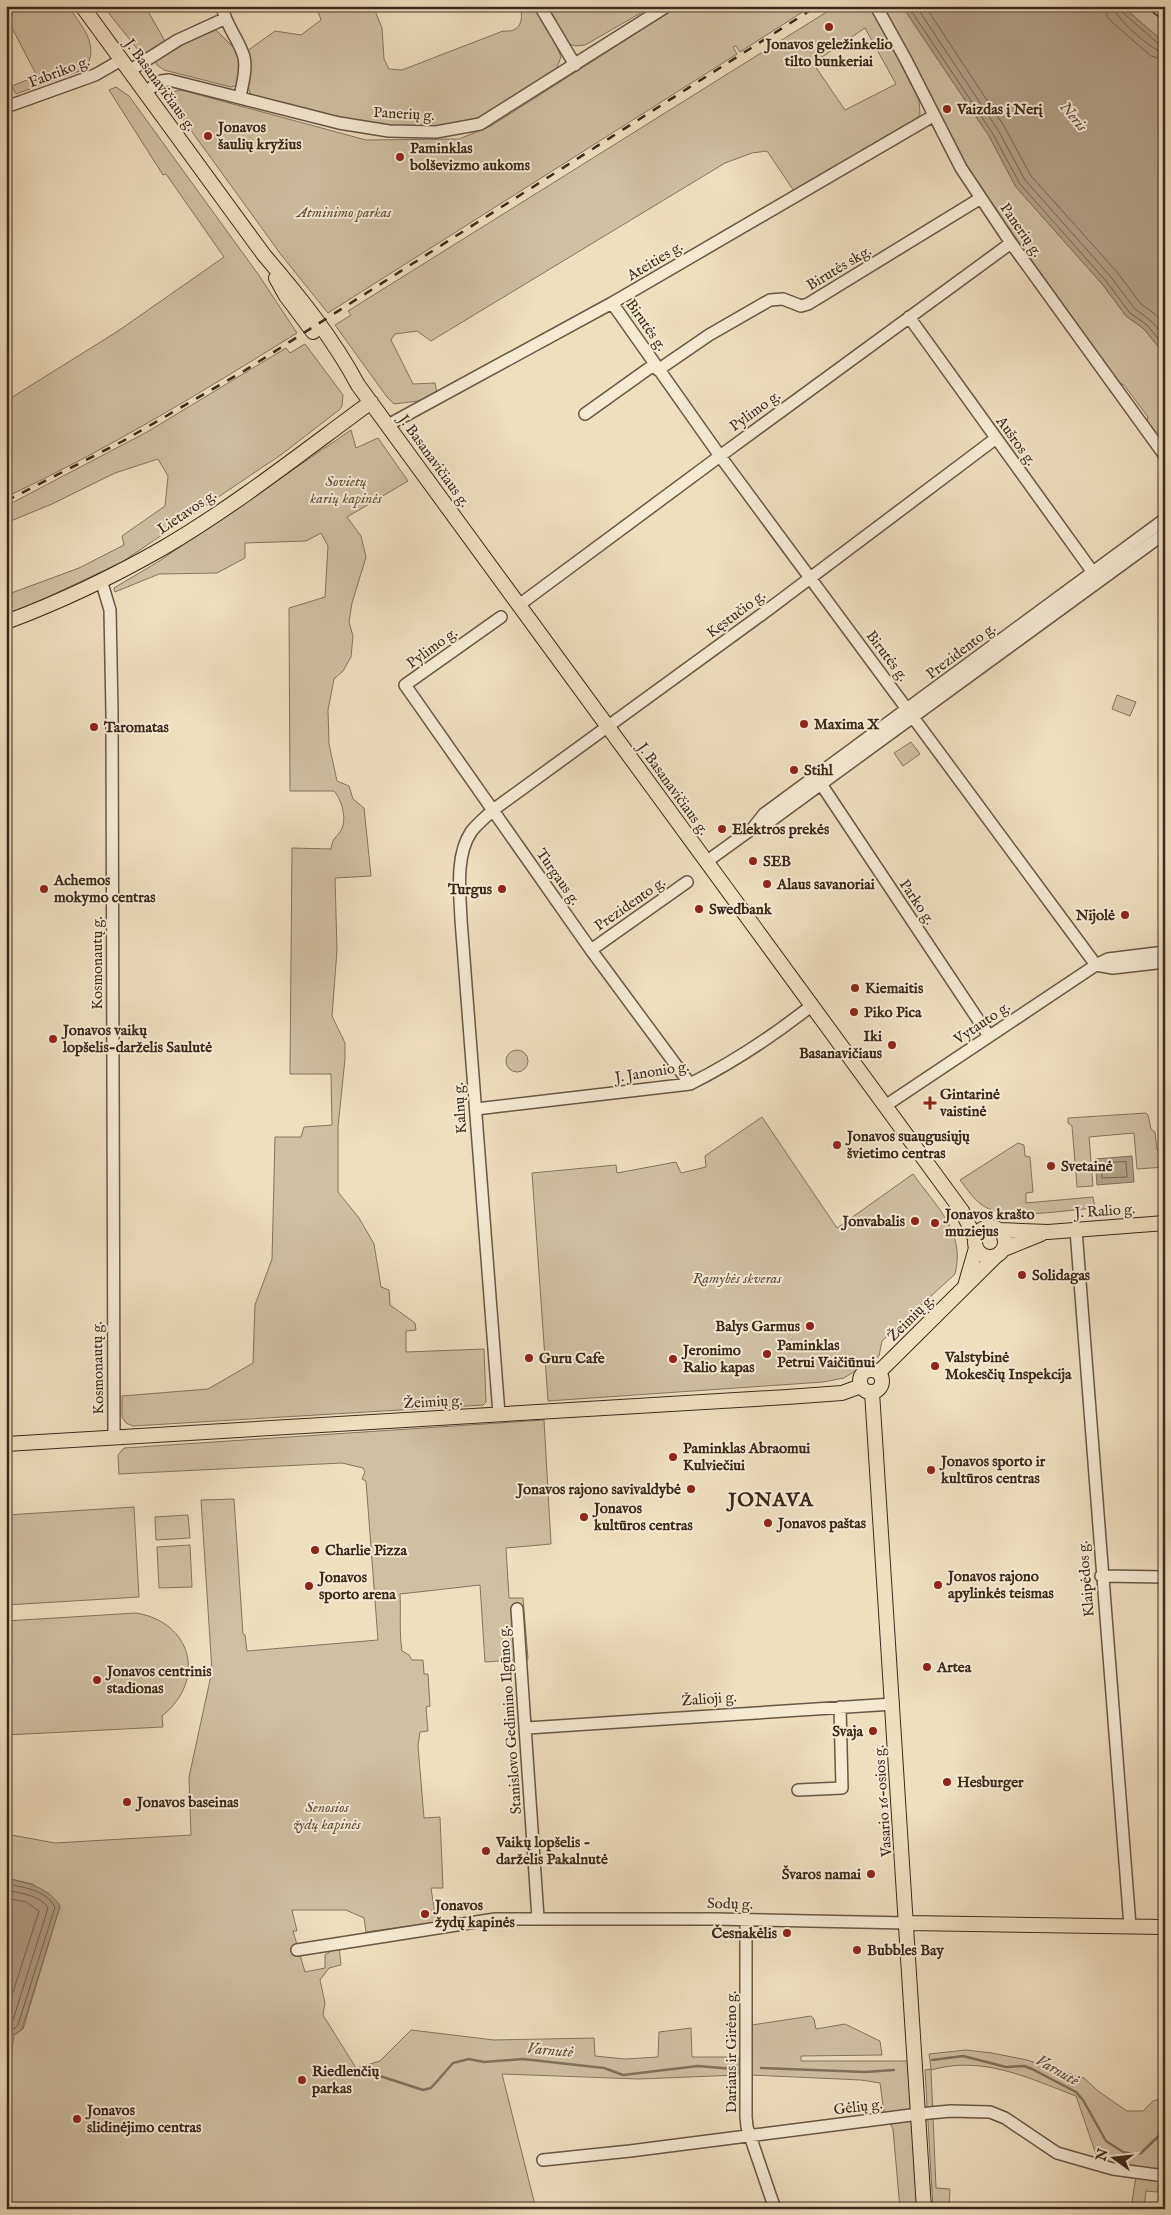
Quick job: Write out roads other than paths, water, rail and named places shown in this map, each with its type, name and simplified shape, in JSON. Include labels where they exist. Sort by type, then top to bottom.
[{"type":"highway","points":[[1160,6],[1165,10]]},
{"type":"main road","name":"J. Basanavičiaus g.","points":[[82,6],[264,255],[300,298],[346,363],[358,385],[962,1211],[975,1243]]},
{"type":"main road","name":"Lietavos g.","points":[[6,622],[101,580],[176,540],[262,481],[371,402]]},
{"type":"main road","name":"J. Basanavičiaus g.","points":[[962,1211],[995,1228]]},
{"type":"main road","name":"J. Ralio g.","points":[[995,1228],[1048,1232],[1165,1223]]},
{"type":"main road","points":[[995,1228],[1005,1238],[1000,1252],[982,1255],[975,1243],[980,1230],[995,1228]]},
{"type":"main road","name":"J. Ralio g.","points":[[1000,1252],[1048,1232]]},
{"type":"main road","name":"Žeimių g.","points":[[965,1286],[975,1243]]},
{"type":"main road","name":"Žeimių g.","points":[[6,1444],[842,1393],[866,1389],[881,1386],[882,1379],[879,1372],[1000,1252]]},
{"type":"main road","name":"Vasario 16-osios g.","points":[[866,1389],[893,1704],[924,2209]]},
{"type":"main road","name":"Sodų g.","points":[[907,1923],[1165,1927]]},
{"type":"street","points":[[222,6],[224,19],[244,58],[245,68],[240,97]]},
{"type":"street","points":[[540,6],[575,65]]},
{"type":"street","name":"Panerių g.","points":[[145,92],[161,81],[169,80],[339,123],[389,132],[436,132],[480,124],[667,6]]},
{"type":"street","name":"Panerių g.","points":[[876,6],[961,168],[1011,243],[1165,456]]},
{"type":"street","name":"Fabriko g.","points":[[6,107],[125,65],[224,19]]},
{"type":"street","name":"Ateities g.","points":[[388,425],[612,303],[933,116]]},
{"type":"street","name":"Birutės skg.","points":[[656,367],[770,300],[782,299],[801,306],[808,304],[981,198]]},
{"type":"street","name":"Pylimo g.","points":[[519,605],[1011,243]]},
{"type":"street","name":"Birutės g.","points":[[612,303],[720,456],[1096,965]]},
{"type":"street","name":"Aušros g.","points":[[909,317],[995,439],[1097,577]]},
{"type":"street","name":"Birutės g.","points":[[585,414],[656,367]]},
{"type":"street","name":"Kęstučio g.","points":[[493,810],[608,727],[995,439]]},
{"type":"street","name":"Prezidento g.","points":[[1097,577],[1165,519]]},
{"type":"street","name":"Prezidento g.","points":[[753,828],[764,814],[910,713],[1097,577],[1165,533]]},
{"type":"street","name":"Kosmonautų g.","points":[[101,580],[110,610],[112,704],[114,1438]]},
{"type":"street","name":"Pylimo g.","points":[[405,685],[501,617]]},
{"type":"street","name":"Turgaus g.","points":[[405,685],[591,950],[690,1084]]},
{"type":"street","name":"Prezidento g.","points":[[706,862],[753,828],[769,822],[821,784],[910,713]]},
{"type":"street","name":"Parko g.","points":[[821,784],[989,1036]]},
{"type":"street","name":"Kalnų g.","points":[[493,810],[471,833],[463,853],[460,877],[498,1414]]},
{"type":"street","name":"Prezidento g.","points":[[591,950],[687,882]]},
{"type":"street","name":"Vytauto g.","points":[[885,1106],[1108,958],[1165,952]]},
{"type":"street","points":[[1096,965],[1113,968],[1165,962]]},
{"type":"street","name":"J. Janonio g.","points":[[476,1109],[690,1084],[715,1072],[770,1038],[812,1006]]},
{"type":"street","name":"Klaipėdos g.","points":[[1076,1230],[1101,1576],[1130,1926]]},
{"type":"street","points":[[1101,1576],[1165,1577]]},
{"type":"street","name":"Stanislovo Gedimino Ilgūno g.","points":[[517,1609],[527,1728],[538,1918]]},
{"type":"street","name":"Žalioji g.","points":[[527,1728],[893,1704]]},
{"type":"street","points":[[798,1790],[842,1788],[840,1707]]},
{"type":"street","name":"Sodų g.","points":[[297,1950],[495,1919],[907,1923]]},
{"type":"street","name":"Dariaus ir Girėno g.","points":[[746,1920],[746,2117],[750,2136],[774,2209]]},
{"type":"street","name":"Gėlių g.","points":[[543,2160],[919,2114],[951,2111],[990,2112],[1005,2118],[1056,2153],[1113,2169],[1165,2176]]},
{"type":"water","name":"Neris","points":[[902,6],[1122,6],[1165,43],[1165,355],[1144,329],[1126,316],[1103,285],[1016,187],[989,136]]},
{"type":"water","points":[[1132,1156],[1134,1182],[1097,1185],[1095,1159]]},
{"type":"water","points":[[6,1878],[43,1890],[60,1906],[22,2029],[14,2035],[6,2032]]},
{"type":"waterway","name":"Varnutė","points":[[932,2060],[963,2056],[1006,2067],[1024,2066],[1032,2069],[1076,2092],[1083,2100],[1106,2141],[1123,2152],[1141,2153],[1165,2130]]},
{"type":"waterway","name":"Varnutė","points":[[377,2075],[423,2090],[431,2088],[453,2063],[469,2059],[484,2062],[523,2059],[604,2068],[623,2075],[698,2066],[734,2069]]},
{"type":"waterway","name":"Varnutė","points":[[761,2068],[865,2072],[894,2070]]},
{"type":"railway","points":[[6,501],[123,441],[244,371],[817,6]]},
{"type":"place","name":"Jonavos geležinkelio tilto bunkeriai","points":[[829,27]]},
{"type":"place","name":"Vaizdas į Nerį","points":[[947,109]]},
{"type":"place","name":"Jonavos šaulių kryžius","points":[[208,136]]},
{"type":"place","name":"Paminklas bolševizmo aukoms","points":[[400,157]]},
{"type":"place","name":"Maxima X","points":[[804,724]]},
{"type":"place","name":"Taromatas","points":[[94,727]]},
{"type":"place","name":"Stihl","points":[[794,770]]},
{"type":"place","name":"Elektros prekės","points":[[722,829]]},
{"type":"place","name":"SEB","points":[[753,861]]},
{"type":"place","name":"Alaus savanoriai","points":[[767,884]]},
{"type":"place","name":"Achemos mokymo centras","points":[[44,889]]},
{"type":"place","name":"Turgus","points":[[502,889]]},
{"type":"place","name":"Swedbank","points":[[699,909]]},
{"type":"place","name":"Nijolė","points":[[1125,915]]},
{"type":"place","name":"Kiemaitis","points":[[855,988]]},
{"type":"place","name":"Piko Pica","points":[[854,1012]]},
{"type":"place","name":"Jonavos vaikų lopšelis-darželis Saulutė","points":[[53,1039]]},
{"type":"place","name":"Iki Basanavičiaus","points":[[892,1045]]},
{"type":"place","name":"Gintarinė vaistinė","points":[[930,1103]]},
{"type":"place","name":"Jonavos suaugusiųjų švietimo centras","points":[[837,1145]]},
{"type":"place","name":"Svetainė","points":[[1051,1166]]},
{"type":"place","name":"Jonvabalis","points":[[915,1221]]},
{"type":"place","name":"Jonavos krašto muziejus","points":[[935,1223]]},
{"type":"place","name":"Solidagas","points":[[1022,1275]]},
{"type":"place","name":"Balys Garmus","points":[[810,1326]]},
{"type":"place","name":"Paminklas Petrui Vaičiūnui","points":[[767,1354]]},
{"type":"place","name":"Guru Cafe","points":[[529,1358]]},
{"type":"place","name":"Jeronimo Ralio kapas","points":[[673,1359]]},
{"type":"place","name":"Valstybinė Mokesčių Inspekcija","points":[[935,1366]]},
{"type":"place","name":"Paminklas Abraomui Kulviečiui","points":[[673,1457]]},
{"type":"place","name":"Jonavos sporto ir kultūros centras","points":[[931,1470]]},
{"type":"place","name":"Jonavos rajono savivaldybė","points":[[691,1489]]},
{"type":"place","name":"Jonavos kultūros centras","points":[[584,1517]]},
{"type":"place","name":"Jonavos paštas","points":[[768,1523]]},
{"type":"place","name":"Charlie Pizza","points":[[315,1550]]},
{"type":"place","name":"Jonavos rajono apylinkės teismas","points":[[938,1585]]},
{"type":"place","name":"Jonavos sporto arena","points":[[309,1586]]},
{"type":"place","name":"Artea","points":[[927,1667]]},
{"type":"place","name":"Jonavos centrinis stadionas","points":[[97,1680]]},
{"type":"place","name":"Svaja","points":[[873,1731]]},
{"type":"place","name":"Hesburger","points":[[947,1782]]},
{"type":"place","name":"Jonavos baseinas","points":[[127,1802]]},
{"type":"place","name":"Vaikų lopšelis - darželis Pakalnutė","points":[[486,1851]]},
{"type":"place","name":"Švaros namai","points":[[871,1874]]},
{"type":"place","name":"Jonavos žydų kapinės","points":[[425,1914]]},
{"type":"place","name":"Česnakėlis","points":[[787,1933]]},
{"type":"place","name":"Bubbles Bay","points":[[857,1950]]},
{"type":"place","name":"Riedlenčių parkas","points":[[302,2080]]},
{"type":"place","name":"Jonavos slidinėjimo centras","points":[[77,2119]]},
{"type":"district","name":"JONAVA","points":[[771,1500]]},
{"type":"park label","name":"Atminimo parkas","points":[[344,212]]},
{"type":"park label","name":"Sovietų karių kapinės","points":[[346,490]]},
{"type":"park label","name":"Ramybės skveras","points":[[737,1278]]},
{"type":"park label","name":"Senosios žydų kapinės","points":[[327,1816]]}]
